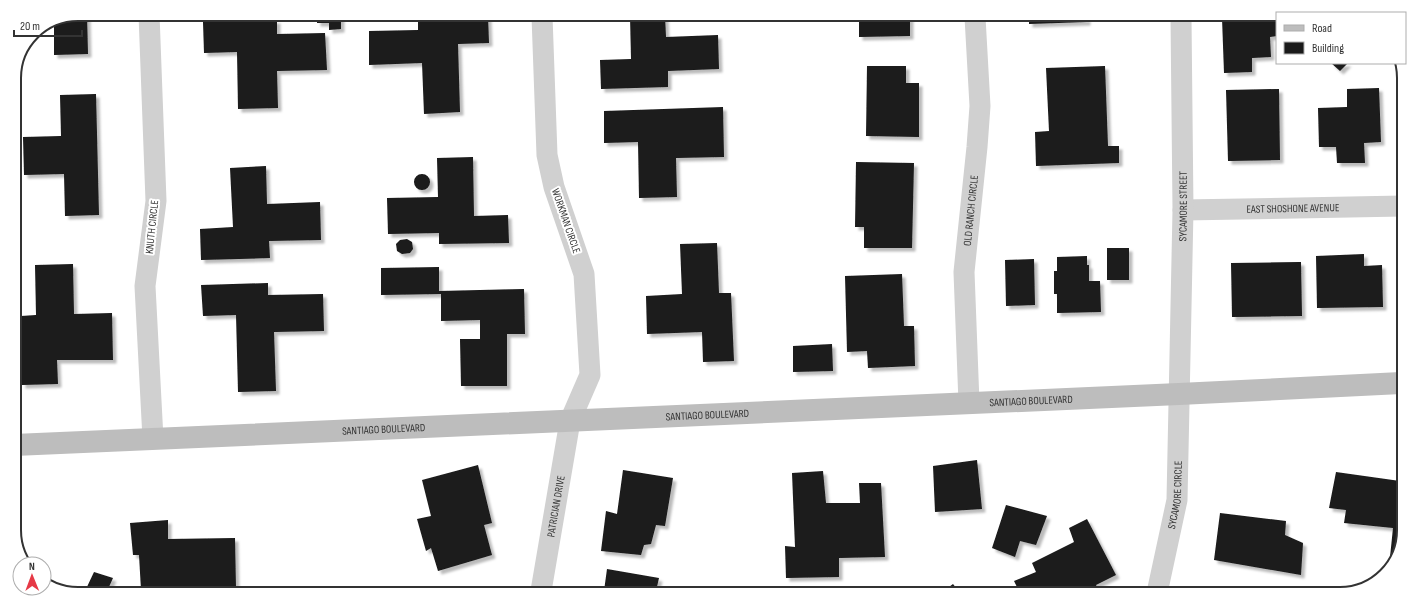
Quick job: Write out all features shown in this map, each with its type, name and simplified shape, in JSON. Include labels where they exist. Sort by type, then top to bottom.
[{"type":"street","name":"KNUTH CIRCLE","points":[[149,21],[156,201],[145,286],[153,439]]},
{"type":"street","name":"WORKMAN CIRCLE","points":[[542,21],[547,155],[554,187],[584,274],[590,375],[570,421]]},
{"type":"street","name":"OLD RANCH CIRCLE","points":[[969,403],[964,272],[980,106],[975,21]]},
{"type":"street","name":"SYCAMORE STREET","points":[[1179,394],[1183,210],[1181,21]]},
{"type":"street","name":"EAST SHOSHONE AVENUE","points":[[1183,210],[1397,206]]},
{"type":"street","name":"SANTIAGO BOULEVARD","points":[[21,445],[1397,383]]},
{"type":"street","name":"SYCAMORE CIRCLE","points":[[1158,587],[1177,500],[1179,394]]},
{"type":"street","name":"PATRICIAN DRIVE","points":[[542,587],[570,421]]},
{"type":"building","points":[[87,21],[88,54],[54,55],[54,26],[67,22]]},
{"type":"building","points":[[277,21],[277,34],[325,33],[327,70],[277,71],[278,108],[238,109],[237,52],[204,53],[203,22]]},
{"type":"building","points":[[317,21],[341,21],[341,29],[329,30],[329,23],[317,23]]},
{"type":"building","points":[[418,21],[488,21],[489,43],[458,44],[460,112],[424,114],[422,63],[369,65],[369,31],[418,30]]},
{"type":"building","points":[[630,21],[665,21],[666,37],[718,35],[719,69],[668,71],[668,87],[601,89],[600,60],[631,59]]},
{"type":"building","points":[[859,21],[910,21],[910,36],[859,37]]},
{"type":"building","points":[[1029,21],[1087,21],[1087,22],[1029,24]]},
{"type":"building","points":[[1222,21],[1276,21],[1276,36],[1270,37],[1271,57],[1252,58],[1252,72],[1224,73]]},
{"type":"building","points":[[1332,64],[1347,64],[1340,71]]},
{"type":"building","points":[[867,66],[906,66],[906,83],[919,83],[919,137],[866,136]]},
{"type":"building","points":[[1105,66],[1108,146],[1119,146],[1119,163],[1036,166],[1035,132],[1049,131],[1046,68]]},
{"type":"building","points":[[1379,88],[1381,142],[1364,143],[1365,163],[1337,163],[1336,147],[1319,147],[1318,108],[1347,107],[1347,89]]},
{"type":"building","points":[[1279,89],[1280,160],[1228,161],[1226,90]]},
{"type":"building","points":[[96,94],[99,215],[65,216],[64,174],[24,175],[23,137],[61,136],[60,95]]},
{"type":"building","points":[[723,107],[724,157],[676,158],[677,197],[639,198],[638,142],[604,143],[604,111]]},
{"type":"building","points":[[473,157],[474,216],[508,215],[509,243],[439,244],[439,233],[388,234],[387,198],[438,197],[437,158]]},
{"type":"building","points":[[856,162],[914,163],[912,248],[864,248],[864,227],[855,227]]},
{"type":"building","points":[[266,166],[267,204],[320,202],[321,240],[269,241],[270,258],[201,260],[200,229],[233,227],[230,168]]},
{"type":"building","points":[[422,174],[428,176],[430,182],[428,188],[422,190],[416,188],[414,182],[416,176]]},
{"type":"building","points":[[407,239],[412,242],[413,249],[410,253],[402,254],[397,251],[396,244],[400,240]]},
{"type":"building","points":[[717,243],[719,293],[731,293],[734,361],[703,362],[702,332],[647,334],[646,296],[682,294],[680,244]]},
{"type":"building","points":[[1107,248],[1129,248],[1129,280],[1107,280]]},
{"type":"building","points":[[1364,254],[1364,266],[1382,265],[1383,307],[1317,308],[1316,256]]},
{"type":"building","points":[[1087,256],[1087,265],[1089,265],[1089,281],[1100,281],[1101,312],[1057,313],[1057,294],[1054,294],[1054,271],[1057,271],[1057,257]]},
{"type":"building","points":[[1034,259],[1035,305],[1006,306],[1005,260]]},
{"type":"building","points":[[1301,262],[1302,316],[1232,317],[1231,263]]},
{"type":"building","points":[[73,264],[74,314],[112,313],[113,360],[57,360],[58,384],[22,385],[21,316],[36,315],[35,265]]},
{"type":"building","points":[[439,267],[439,291],[524,289],[525,334],[507,334],[507,386],[461,386],[460,339],[480,339],[480,320],[441,321],[441,294],[381,295],[381,268]]},
{"type":"building","points":[[902,274],[904,326],[914,326],[915,366],[868,368],[867,351],[847,352],[845,276]]},
{"type":"building","points":[[268,283],[268,295],[323,294],[324,331],[274,332],[276,391],[238,392],[236,315],[203,316],[201,285]]},
{"type":"building","points":[[832,344],[833,371],[793,372],[793,346]]},
{"type":"building","points":[[977,460],[982,509],[935,512],[933,466]]},
{"type":"building","points":[[478,465],[492,523],[484,525],[492,555],[438,571],[431,548],[426,551],[417,519],[431,516],[422,480]]},
{"type":"building","points":[[623,470],[673,478],[665,526],[656,525],[651,544],[644,545],[641,555],[601,551],[606,511],[617,514]]},
{"type":"building","points":[[823,471],[826,503],[860,503],[859,483],[881,483],[885,557],[839,558],[839,577],[786,578],[785,546],[795,547],[792,473]]},
{"type":"building","points":[[1336,472],[1397,481],[1396,541],[1390,557],[1393,528],[1344,523],[1346,510],[1329,508]]},
{"type":"building","points":[[1006,505],[1047,516],[1036,545],[1020,541],[1015,557],[992,548]]},
{"type":"building","points":[[1220,513],[1286,521],[1285,535],[1303,543],[1301,575],[1214,560]]},
{"type":"building","points":[[1087,519],[1116,575],[1096,585],[1097,587],[1017,587],[1014,581],[1036,572],[1032,563],[1074,542],[1069,528]]},
{"type":"building","points":[[168,520],[168,539],[235,538],[236,587],[141,587],[139,555],[133,555],[130,523]]},
{"type":"building","points":[[607,569],[659,578],[657,587],[605,587]]},
{"type":"building","points":[[94,572],[113,578],[109,587],[87,587]]}]
